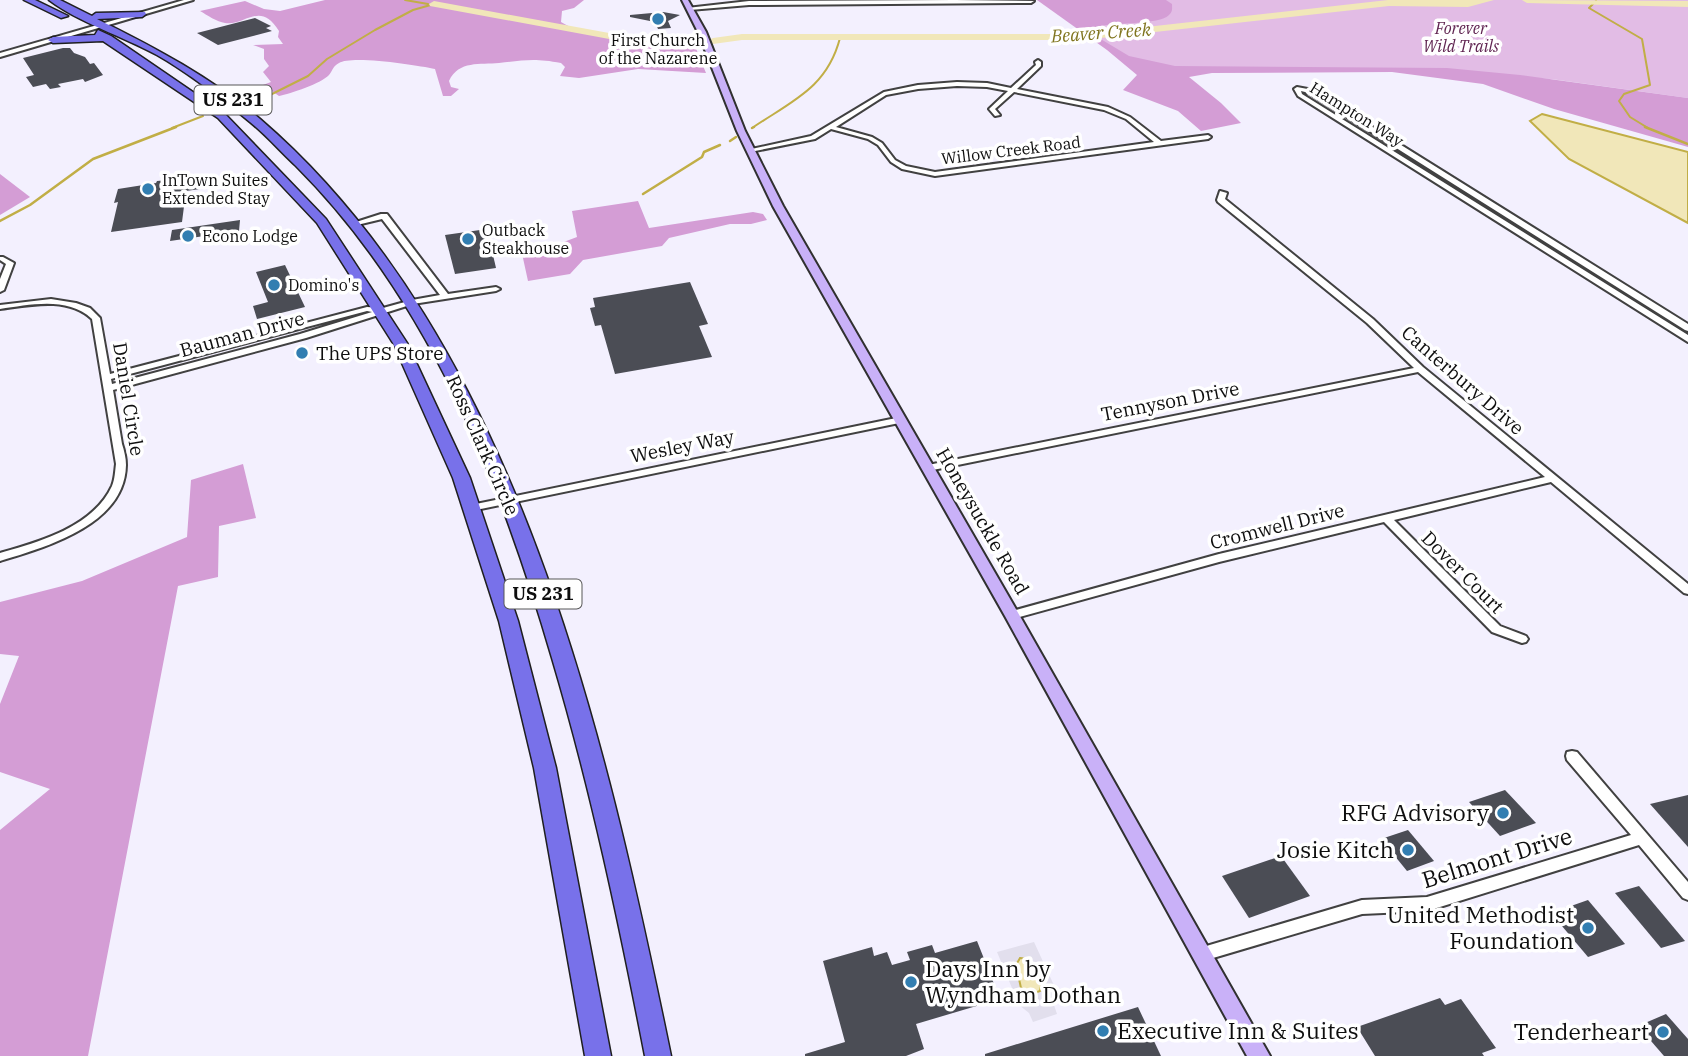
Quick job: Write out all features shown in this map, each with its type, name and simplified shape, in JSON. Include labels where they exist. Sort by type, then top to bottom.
[{"type":"highway","name":"Ross Clark Circle","points":[[28,0],[109,38],[193,93],[241,133],[319,218],[383,310],[436,419],[471,508],[503,604],[563,853],[598,1056]]},
{"type":"highway","name":"Ross Clark Circle","points":[[53,0],[107,24],[193,72],[275,136],[357,223],[412,302],[456,381],[510,498],[559,644],[612,836],[659,1056]]},
{"type":"highway","points":[[89,15],[142,14]]},
{"type":"highway","points":[[128,35],[126,24],[142,14]]},
{"type":"highway","points":[[53,40],[70,29],[71,19]]},
{"type":"highway","points":[[53,40],[109,38]]},
{"type":"highway","points":[[241,133],[265,138],[275,136]]},
{"type":"highway","points":[[257,148],[272,145],[289,149]]},
{"type":"main road","name":"Honeysuckle Road","points":[[688,4],[750,150],[790,228],[1012,615],[1259,1056]]},
{"type":"street","points":[[0,55],[190,0]]},
{"type":"street","points":[[688,4],[1031,1]]},
{"type":"street","points":[[997,115],[992,109],[1039,65],[1038,62]]},
{"type":"street","points":[[750,150],[806,141],[860,106],[893,91],[957,84],[1013,89],[1114,111],[1160,144]]},
{"type":"street","name":"Hampton Way","points":[[1688,328],[1311,91],[1296,91],[1688,339]]},
{"type":"street","name":"Willow Creek Road","points":[[830,127],[870,138],[880,144],[893,161],[904,168],[935,174],[1208,137]]},
{"type":"street","name":"Canterbury Drive","points":[[1223,193],[1221,200],[1370,321],[1420,369],[1552,480],[1688,590]]},
{"type":"street","points":[[357,223],[384,216],[445,296]]},
{"type":"street","points":[[0,290],[10,263],[3,259]]},
{"type":"street","name":"Bauman Drive","points":[[108,382],[303,336],[412,302],[496,289]]},
{"type":"street","name":"Daniel Circle","points":[[0,307],[54,302],[87,310],[99,324],[121,464],[121,477],[111,498],[98,513],[69,533],[41,545],[0,557]]},
{"type":"street","name":"Tennyson Drive","points":[[928,468],[1420,369]]},
{"type":"street","name":"Wesley Way","points":[[471,508],[901,420]]},
{"type":"street","name":"Cromwell Drive","points":[[1012,615],[1219,558],[1552,480]]},
{"type":"street","name":"Dover Court","points":[[1386,518],[1496,629],[1522,639]]},
{"type":"street","points":[[1572,756],[1688,893]]},
{"type":"street","name":"Belmont Drive","points":[[1203,954],[1362,907],[1414,907],[1427,904],[1640,838]]},
{"type":"green space","name":"Forever Wild Trails","points":[[1042,0],[1688,0],[1688,98],[1551,79],[1367,70],[1141,71]]},
{"type":"shaded area","points":[[325,0],[584,0],[574,8],[562,11],[561,22],[590,32],[663,39],[695,46],[706,73],[638,69],[579,78],[560,76],[565,67],[552,61],[477,64],[464,67],[453,74],[449,81],[451,87],[459,89],[451,96],[443,96],[435,69],[357,60],[339,63],[320,81],[279,96],[263,85],[271,82],[263,72],[269,66],[264,59],[264,49],[253,45],[283,44],[278,37],[279,31],[272,22],[266,17],[253,16],[225,23],[200,11],[245,1],[264,9],[280,11]]},
{"type":"shaded area","points":[[1037,0],[1166,0],[1172,4],[1172,10],[1164,18],[1095,27],[1094,35],[1129,56],[1175,66],[1447,68],[1688,98],[1688,147],[1554,109],[1483,84],[1392,72],[1212,73],[1189,77],[1241,123],[1201,131],[1178,111],[1123,90],[1137,75]]},
{"type":"shaded area","points":[[1542,114],[1688,152],[1688,223],[1569,159],[1530,121]]},
{"type":"shaded area","points":[[0,174],[30,197],[0,215]]},
{"type":"shaded area","points":[[638,201],[649,228],[753,212],[763,214],[767,220],[751,224],[730,224],[669,238],[662,246],[583,260],[570,274],[528,281],[521,249],[561,243],[577,237],[572,211]]},
{"type":"shaded area","points":[[243,464],[256,518],[219,526],[218,577],[178,586],[88,1056],[0,1056],[0,830],[50,789],[0,772],[0,704],[19,656],[0,654],[0,602],[82,581],[187,537],[191,480]]},
{"type":"shaded area","points":[[1034,942],[1058,994],[1054,1005],[1057,1014],[1033,1022],[1029,1013],[1019,1005],[997,952]]},
{"type":"shaded area","points":[[1020,958],[1028,959],[1043,977],[1040,991],[1032,994],[1021,988],[1016,965]]},
{"type":"building","name":"First Church of the Nazarene","points":[[663,12],[680,15],[668,21],[671,28],[658,29],[655,22],[630,17],[630,15]]},
{"type":"building","points":[[255,18],[271,26],[266,28],[272,31],[218,45],[197,33]]},
{"type":"building","points":[[70,48],[74,53],[85,57],[90,64],[94,63],[103,75],[85,82],[83,79],[58,84],[61,87],[50,89],[46,84],[33,87],[26,77],[34,75],[23,58]]},
{"type":"building","points":[[210,176],[207,188],[186,191],[182,222],[111,232],[118,189],[157,181]]},
{"type":"building","name":"Econo Lodge","points":[[240,220],[239,231],[170,241],[172,230]]},
{"type":"building","points":[[487,229],[496,268],[455,274],[445,235]]},
{"type":"building","points":[[285,265],[305,307],[257,319],[253,306],[268,302],[256,272]]},
{"type":"building","points":[[690,282],[708,324],[699,326],[712,357],[615,374],[601,325],[595,326],[590,308],[595,307],[593,298]]},
{"type":"building","name":"RFG Advisory","points":[[1505,790],[1536,823],[1500,836],[1469,802]]},
{"type":"building","points":[[1688,795],[1688,847],[1650,804]]},
{"type":"building","name":"Josie Kitch","points":[[1408,830],[1434,861],[1407,871],[1381,839]]},
{"type":"building","points":[[1281,856],[1310,896],[1249,918],[1222,876]]},
{"type":"building","points":[[1639,886],[1685,941],[1661,948],[1615,893]]},
{"type":"building","name":"United Methodist Foundation","points":[[1588,900],[1625,944],[1588,957],[1551,913]]},
{"type":"building","name":"Days Inn by Wyndham Dothan","points":[[977,941],[1000,999],[916,1024],[924,1049],[906,1056],[805,1056],[845,1042],[823,961],[872,947],[874,956],[887,952],[892,965],[910,960],[907,952],[932,945],[935,953]]},
{"type":"building","points":[[1440,998],[1445,1005],[1461,999],[1496,1048],[1482,1053],[1484,1056],[1375,1056],[1357,1027]]},
{"type":"building","name":"Executive Inn & Suites","points":[[1138,1007],[1161,1056],[985,1056],[985,1054]]},
{"type":"building","name":"Tenderheart","points":[[1666,1014],[1688,1039],[1688,1056],[1664,1056],[1638,1026]]},
{"type":"waterway","name":"Beaver Creek","points":[[405,0],[428,4]]},
{"type":"waterway","name":"Beaver Creek","points":[[713,41],[742,37],[1083,37],[1389,3],[1468,3],[1489,0]]},
{"type":"waterway","name":"Beaver Creek","points":[[1527,0],[1688,4]]},
{"type":"waterway","points":[[1596,1],[1589,8],[1642,39],[1650,85],[1624,94],[1619,101],[1630,117],[1648,128]]},
{"type":"waterway","points":[[256,102],[308,76],[327,59],[375,30],[413,10],[434,4]]},
{"type":"waterway","name":"Beaver Creek","points":[[434,4],[620,38],[698,43]]},
{"type":"waterway","points":[[754,127],[752,128],[794,101],[817,81],[834,55],[840,38]]},
{"type":"waterway","points":[[172,128],[203,116]]},
{"type":"waterway","points":[[0,221],[30,205],[93,159],[176,127]]},
{"type":"waterway","points":[[1645,127],[1688,144]]},
{"type":"waterway","points":[[730,141],[736,137]]},
{"type":"waterway","points":[[643,194],[702,157],[704,152],[720,145]]},
{"type":"place","name":"First Church of the Nazarene","points":[[658,19]]},
{"type":"place","name":"InTown Suites Extended Stay","points":[[148,189]]},
{"type":"place","name":"Econo Lodge","points":[[188,236]]},
{"type":"place","name":"Outback Steakhouse","points":[[468,239]]},
{"type":"place","name":"Domino's","points":[[274,285]]},
{"type":"place","name":"The UPS Store","points":[[302,353]]},
{"type":"place","name":"RFG Advisory","points":[[1503,813]]},
{"type":"place","name":"Josie Kitch","points":[[1408,850]]},
{"type":"place","name":"United Methodist Foundation","points":[[1588,928]]},
{"type":"place","name":"Days Inn by Wyndham Dothan","points":[[911,982]]},
{"type":"place","name":"Executive Inn & Suites","points":[[1103,1031]]},
{"type":"place","name":"Tenderheart","points":[[1663,1032]]}]
